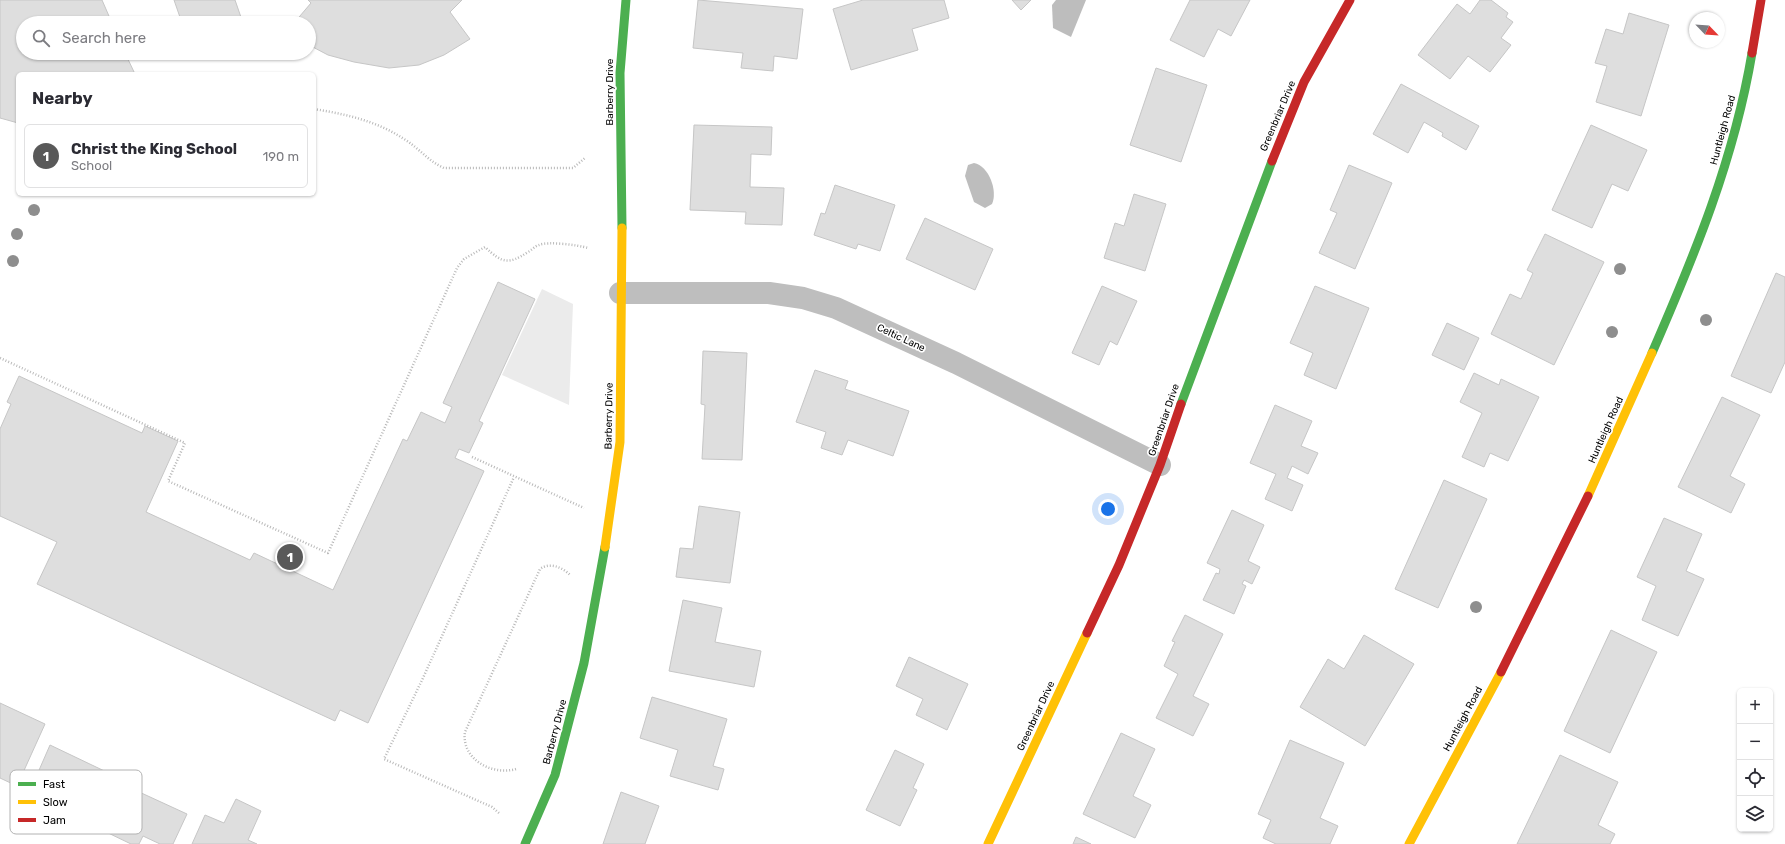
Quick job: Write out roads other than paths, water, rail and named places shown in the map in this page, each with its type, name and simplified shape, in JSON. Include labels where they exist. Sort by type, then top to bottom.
[{"type":"street","name":"Barberry Drive","points":[[524,844],[555,775],[584,663],[604,553],[620,442],[620,293],[623,185],[620,73],[626,0]]},
{"type":"street","name":"Greenbriar Drive","points":[[988,844],[1119,565],[1160,465],[1177,415],[1268,170],[1304,82],[1350,0]]},
{"type":"street","name":"Huntleigh Road","points":[[1409,844],[1554,570],[1619,430],[1684,280],[1727,162],[1752,61],[1761,0]]},
{"type":"street","name":"Celtic Lane","points":[[620,293],[769,293],[810,300],[836,308],[956,364],[1160,465]]},
{"type":"place","name":"Christ the King School","points":[[290,557]]}]
